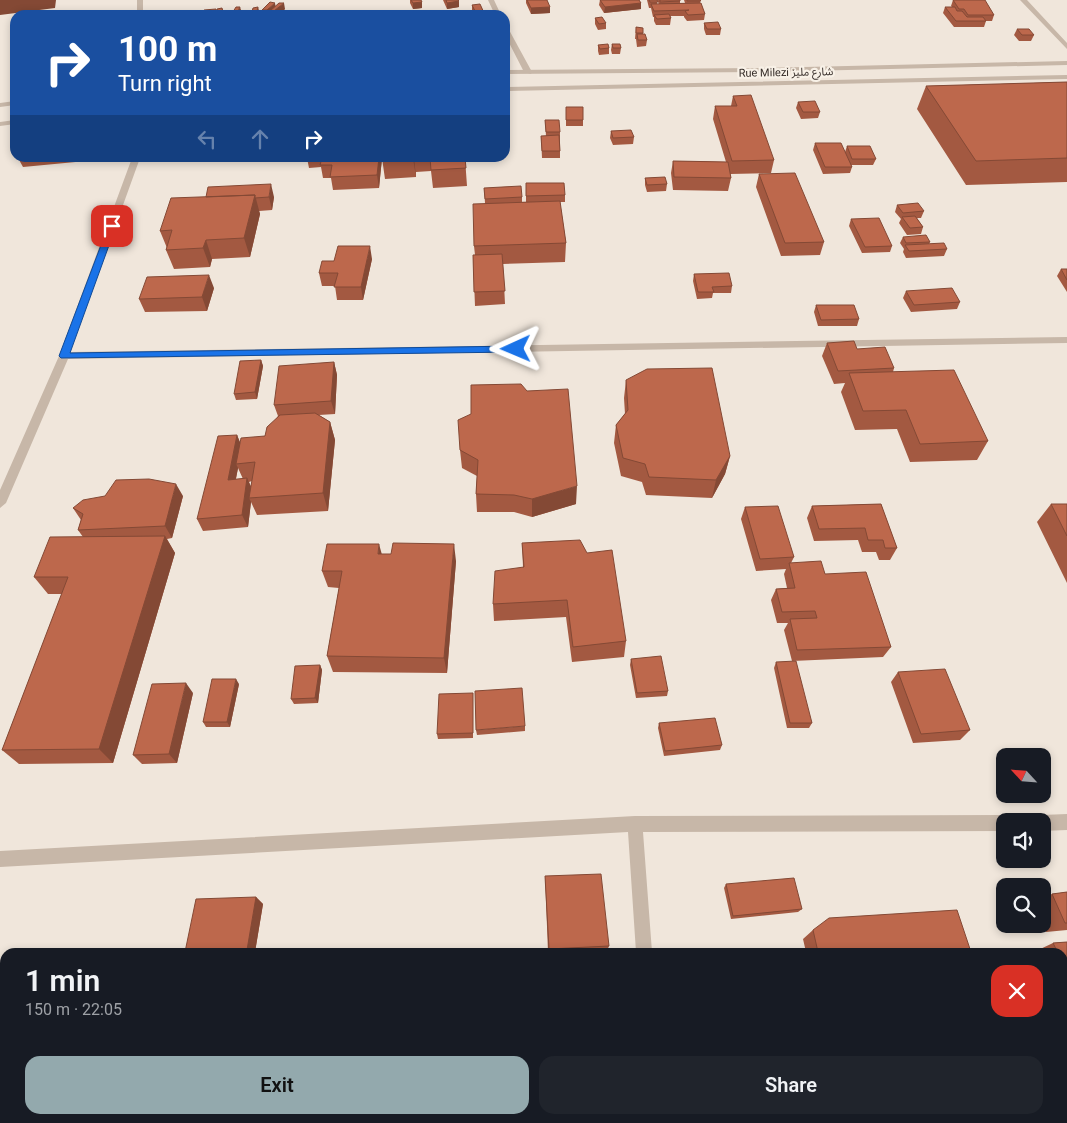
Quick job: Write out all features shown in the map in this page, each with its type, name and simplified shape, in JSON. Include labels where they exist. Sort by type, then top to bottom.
[{"type":"street","points":[[1023,0],[1067,47]]},
{"type":"street","points":[[510,38],[528,72]]},
{"type":"street","name":"Rue Milezi شارع مليز","points":[[510,72],[758,70],[1067,63]]},
{"type":"street","name":"Rue Milezi شارع مليز","points":[[510,89],[1067,77]]},
{"type":"street","points":[[0,503],[64,356],[135,162]]},
{"type":"street","points":[[64,356],[1067,340]]},
{"type":"street","points":[[1051,823],[1067,822]]},
{"type":"street","points":[[0,859],[634,824],[996,823]]},
{"type":"street","points":[[634,824],[644,948]]},
{"type":"building","points":[[411,0],[421,0],[422,2],[413,3]]},
{"type":"building","points":[[446,0],[458,0],[459,1],[447,3]]},
{"type":"building","points":[[527,0],[547,0],[550,7],[531,8]]},
{"type":"building","points":[[600,0],[639,0],[641,3],[605,7]]},
{"type":"building","points":[[649,0],[657,0],[658,2],[650,2]]},
{"type":"building","points":[[660,0],[680,0],[680,1],[660,2]]},
{"type":"building","points":[[953,0],[985,0],[994,15],[968,15],[964,9],[959,9]]},
{"type":"building","points":[[270,2],[275,3],[267,10],[262,10]]},
{"type":"building","points":[[279,3],[284,3],[275,10],[271,10]]},
{"type":"building","points":[[701,3],[705,14],[688,15],[685,11],[689,10],[654,11],[651,4]]},
{"type":"building","points":[[480,4],[483,10],[474,10],[472,5]]},
{"type":"building","points":[[945,7],[955,7],[957,11],[962,11],[967,17],[983,17],[986,21],[956,21]]},
{"type":"building","points":[[669,14],[671,18],[657,19],[654,15]]},
{"type":"building","points":[[602,17],[606,23],[599,24],[595,18]]},
{"type":"building","points":[[718,22],[721,29],[707,29],[704,23]]},
{"type":"building","points":[[636,27],[643,28],[643,33],[636,33]]},
{"type":"building","points":[[1017,29],[1029,29],[1034,35],[1022,35]]},
{"type":"building","points":[[637,34],[645,34],[647,40],[638,40]]},
{"type":"building","points":[[608,44],[609,48],[600,49],[598,45]]},
{"type":"building","points":[[612,44],[620,44],[621,48],[613,48]]},
{"type":"building","points":[[1067,82],[1067,158],[976,161],[926,86]]},
{"type":"building","points":[[751,95],[774,160],[732,161],[715,106],[737,106],[733,96]]},
{"type":"building","points":[[815,101],[820,112],[803,112],[798,102]]},
{"type":"building","points":[[566,107],[583,107],[583,120],[566,120]]},
{"type":"building","points":[[545,120],[559,120],[560,132],[546,132]]},
{"type":"building","points":[[631,130],[634,137],[613,138],[611,131]]},
{"type":"building","points":[[559,135],[560,151],[542,151],[541,136]]},
{"type":"building","points":[[815,143],[841,143],[852,167],[825,167]]},
{"type":"building","points":[[847,146],[870,146],[876,159],[852,159]]},
{"type":"building","points":[[673,161],[728,162],[731,178],[674,177]]},
{"type":"building","points":[[321,162],[379,162],[377,175],[330,177],[332,165],[320,165]]},
{"type":"building","points":[[430,162],[465,162],[466,168],[431,170]]},
{"type":"building","points":[[795,173],[824,242],[785,243],[759,174]]},
{"type":"building","points":[[665,177],[667,184],[647,185],[645,178]]},
{"type":"building","points":[[526,183],[564,183],[565,195],[526,196]]},
{"type":"building","points":[[271,184],[269,197],[255,198],[255,195],[206,197],[208,187]]},
{"type":"building","points":[[521,186],[522,197],[485,199],[484,188]]},
{"type":"building","points":[[255,195],[244,238],[206,240],[203,248],[166,250],[172,230],[160,231],[171,198]]},
{"type":"building","points":[[560,201],[566,243],[474,246],[473,204]]},
{"type":"building","points":[[918,203],[924,211],[903,213],[897,205]]},
{"type":"building","points":[[915,216],[923,227],[910,228],[902,217]]},
{"type":"building","points":[[879,218],[892,246],[865,247],[851,219]]},
{"type":"building","points":[[926,235],[930,242],[906,243],[903,237]]},
{"type":"building","points":[[944,243],[947,249],[909,251],[905,245]]},
{"type":"building","points":[[338,246],[370,246],[361,287],[334,287],[338,273],[319,273],[322,261],[334,261]]},
{"type":"building","points":[[502,254],[505,291],[474,292],[473,255]]},
{"type":"building","points":[[1061,269],[1067,269],[1067,280]]},
{"type":"building","points":[[729,273],[732,286],[712,287],[714,292],[698,292],[694,274]]},
{"type":"building","points":[[209,275],[202,297],[139,299],[147,277]]},
{"type":"building","points":[[952,288],[960,302],[914,305],[906,291]]},
{"type":"building","points":[[816,305],[854,305],[859,319],[821,320]]},
{"type":"building","points":[[854,341],[857,349],[885,347],[894,368],[838,371],[827,343]]},
{"type":"building","points":[[261,360],[255,392],[234,394],[240,361]]},
{"type":"building","points":[[334,362],[331,401],[274,405],[279,366]]},
{"type":"building","points":[[712,368],[730,456],[716,480],[649,477],[645,464],[623,458],[616,425],[628,410],[626,380],[647,369]]},
{"type":"building","points":[[954,370],[988,441],[920,444],[906,410],[863,411],[849,373]]},
{"type":"building","points":[[521,384],[527,391],[568,389],[577,486],[532,499],[514,495],[476,494],[478,460],[460,450],[458,420],[471,414],[471,385]]},
{"type":"building","points":[[315,413],[330,422],[323,493],[249,498],[255,462],[236,464],[241,438],[265,436],[267,427],[280,415]]},
{"type":"building","points":[[237,435],[228,480],[247,478],[242,515],[197,519],[218,436]]},
{"type":"building","points":[[149,479],[176,484],[165,526],[78,530],[83,514],[73,508],[83,500],[105,496],[116,480]]},
{"type":"building","points":[[881,504],[897,548],[885,548],[883,540],[868,540],[865,528],[819,529],[812,506]]},
{"type":"building","points":[[1051,504],[1067,504],[1067,536]]},
{"type":"building","points":[[778,506],[794,557],[760,559],[745,507]]},
{"type":"building","points":[[165,536],[99,749],[2,750],[68,577],[34,577],[50,537]]},
{"type":"building","points":[[580,540],[587,553],[612,550],[626,641],[573,647],[567,600],[493,604],[495,571],[524,567],[522,543]]},
{"type":"building","points":[[393,543],[454,544],[444,658],[327,656],[342,571],[322,571],[327,544],[379,544],[378,554],[391,554]]},
{"type":"building","points":[[821,561],[825,574],[866,572],[891,647],[797,650],[790,619],[817,618],[815,611],[782,612],[776,589],[795,588],[789,563]]},
{"type":"building","points":[[661,656],[668,691],[637,693],[631,659]]},
{"type":"building","points":[[796,661],[812,723],[790,723],[776,662]]},
{"type":"building","points":[[320,665],[315,698],[291,699],[295,666]]},
{"type":"building","points":[[945,669],[970,730],[921,734],[898,672]]},
{"type":"building","points":[[212,679],[236,679],[227,722],[203,722]]},
{"type":"building","points":[[186,683],[169,754],[133,755],[152,684]]},
{"type":"building","points":[[522,688],[525,726],[476,730],[475,691]]},
{"type":"building","points":[[473,693],[473,733],[437,734],[439,694]]},
{"type":"building","points":[[715,718],[722,745],[665,751],[659,723]]},
{"type":"building","points":[[601,874],[609,946],[549,948],[545,876]]},
{"type":"building","points":[[794,878],[802,909],[733,916],[726,884]]},
{"type":"building","points":[[1067,892],[1067,923],[1065,923],[1052,894]]},
{"type":"building","points":[[256,897],[247,948],[186,948],[196,899]]},
{"type":"building","points":[[957,910],[970,948],[817,948],[813,930],[829,918]]},
{"type":"building","points":[[1067,942],[1067,948],[1056,948],[1053,943]]},
{"type":"route","points":[[112,226],[64,356],[516,349]]}]
